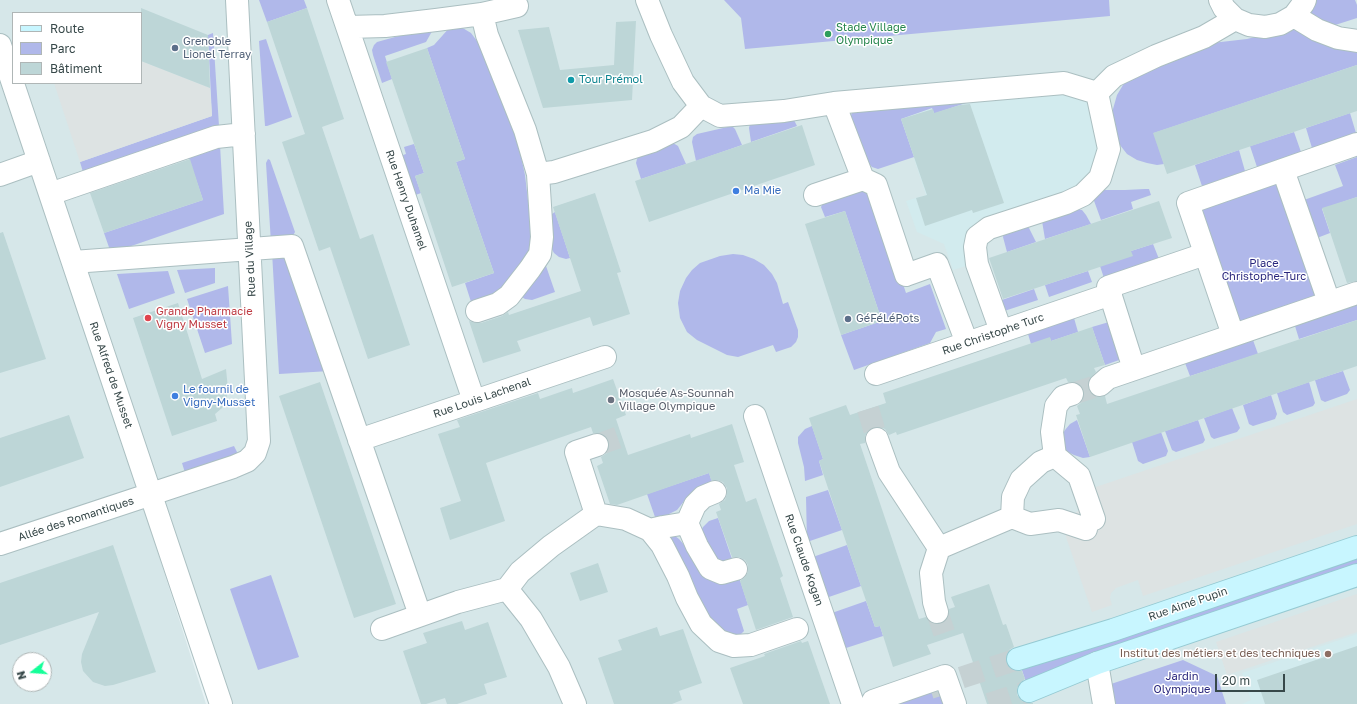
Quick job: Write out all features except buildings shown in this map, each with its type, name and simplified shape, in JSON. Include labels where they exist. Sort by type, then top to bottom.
[{"type":"street","name":"Rue du Village","points":[[151,494],[247,461],[255,453],[259,442],[237,0]]},
{"type":"street","name":"Rue Henry Duhamel","points":[[338,0],[474,401]]},
{"type":"street","points":[[647,0],[660,35],[682,82],[701,106],[720,116],[784,111],[834,103],[1064,83],[1097,93]]},
{"type":"street","points":[[1220,0],[1224,8],[1235,19],[1249,26],[1265,27],[1280,24],[1299,8],[1317,30],[1338,38],[1357,41]]},
{"type":"street","points":[[348,27],[385,26],[482,14],[517,6]]},
{"type":"street","points":[[477,311],[498,304],[509,296],[540,254],[542,237],[538,174],[525,130],[487,35],[482,14]]},
{"type":"street","points":[[1097,93],[1114,76],[1156,56],[1204,37],[1235,19]]},
{"type":"street","name":"Rue Alfred de Musset","points":[[0,45],[12,81]]},
{"type":"street","name":"Rue Alfred de Musset","points":[[13,84],[221,704]]},
{"type":"street","points":[[1001,331],[977,264],[975,247],[977,237],[989,228],[1066,203],[1083,195],[1100,178],[1109,149],[1097,93]]},
{"type":"street","points":[[834,103],[863,179]]},
{"type":"street","points":[[538,174],[554,172],[653,141],[681,127],[701,106]]},
{"type":"street","points":[[50,194],[216,137],[244,134]]},
{"type":"street","points":[[1233,335],[1188,203],[1357,144]]},
{"type":"street","points":[[0,175],[39,161]]},
{"type":"street","points":[[1283,170],[1329,302]]},
{"type":"street","points":[[815,195],[863,179],[876,185],[906,274],[938,264],[967,343]]},
{"type":"street","points":[[73,262],[292,246],[420,615]]},
{"type":"street","name":"Rue Christophe Turc","points":[[876,374],[1110,294],[1108,287],[1206,254]]},
{"type":"street","points":[[1100,385],[1108,378],[1357,293]]},
{"type":"street","points":[[1110,294],[1134,369]]},
{"type":"street","name":"Rue Louis Lachenal","points":[[359,440],[605,357]]},
{"type":"street","points":[[937,612],[934,602],[931,573],[939,548],[1012,517],[1030,524],[1060,520],[1090,524],[1079,476],[1055,456],[1052,432],[1056,406],[1064,397],[1072,394]]},
{"type":"street","name":"Rue Claude Kogan","points":[[755,416],[853,704]]},
{"type":"street","points":[[877,439],[889,472],[939,548]]},
{"type":"street","points":[[596,514],[576,452],[597,444]]},
{"type":"street","points":[[1012,517],[1013,497],[1021,480],[1041,462],[1055,456]]},
{"type":"street","points":[[715,492],[703,497],[695,505],[687,523],[697,546],[710,568],[722,573],[736,569]]},
{"type":"street","name":"Allée des Romantiques","points":[[0,544],[151,494]]},
{"type":"street","points":[[382,629],[458,602],[507,589],[520,572],[551,546],[596,514],[626,519],[650,530],[665,551],[701,624],[719,640],[734,646],[751,644],[797,629]]},
{"type":"street","points":[[650,530],[687,523]]},
{"type":"street","name":"Rue Aimé Pupin","points":[[1018,659],[1113,630],[1357,547]]},
{"type":"street","points":[[1029,691],[1097,663],[1357,575]]},
{"type":"street","points":[[507,589],[531,619],[559,667],[575,704]]},
{"type":"street","points":[[1097,663],[1104,704]]},
{"type":"street","points":[[874,704],[873,701],[945,676],[955,704]]},
{"type":"shaded area","points":[[0,0],[1357,0],[1357,704],[233,704],[17,84],[142,84],[142,12],[12,12],[12,67],[0,33]]},
{"type":"shaded area","points":[[0,56],[206,704],[0,704]]},
{"type":"shaded area","points":[[142,61],[210,88],[212,116],[80,162],[54,84],[142,84]]},
{"type":"shaded area","points":[[1058,91],[1087,101],[1097,119],[1099,152],[1091,172],[1073,188],[1054,197],[981,218],[968,233],[969,265],[953,270],[944,244],[917,232],[906,201],[926,195],[901,119],[967,97]]},
{"type":"shaded area","points":[[1357,399],[1357,524],[1143,596],[1138,580],[1116,588],[1111,593],[1110,598],[1112,605],[1092,612],[1064,529],[1070,517],[1078,511],[1090,507],[1084,491]]},
{"type":"shaded area","points":[[1357,594],[1357,632],[1227,675],[1216,642]]},
{"type":"shaded area","name":"Institut des métiers et des techniques","points":[[1357,634],[1357,704],[1242,704],[1251,700],[1242,673]]},
{"type":"green space","points":[[259,0],[304,0],[307,8],[267,22]]},
{"type":"green space","name":"Stade Village Olympique","points":[[724,0],[1109,0],[1110,16],[745,49],[741,18]]},
{"type":"green space","points":[[1310,0],[1355,0],[1357,5],[1357,18],[1332,26],[1310,15]]},
{"type":"green space","points":[[435,26],[426,42],[385,56],[392,79],[382,83],[373,55],[372,50],[374,45],[377,42]]},
{"type":"green space","points":[[451,26],[461,27],[471,33],[480,45],[501,90],[519,147],[525,175],[534,252],[512,288],[473,308],[465,283],[494,273],[456,162],[465,159],[427,48],[434,45]]},
{"type":"green space","points":[[1287,30],[1301,30],[1357,46],[1357,65],[1154,133],[1164,164],[1157,165],[1137,160],[1127,154],[1120,145],[1113,122],[1113,109],[1117,95],[1130,77],[1212,43],[1247,39]]},
{"type":"green space","points":[[213,33],[219,126],[83,172],[80,162],[212,116],[208,35]]},
{"type":"green space","points":[[266,39],[292,117],[265,126],[259,41]]},
{"type":"green space","points":[[969,102],[939,112],[936,118],[932,108],[901,119],[914,157],[878,169],[872,167],[868,163],[850,117],[853,111]]},
{"type":"green space","points":[[1350,113],[1356,133],[1312,148],[1306,128]]},
{"type":"green space","points":[[794,120],[797,126],[751,142],[749,128],[750,124]]},
{"type":"green space","points":[[732,126],[735,129],[742,145],[696,161],[692,142],[693,137],[697,134]]},
{"type":"green space","points":[[1294,132],[1301,152],[1257,167],[1250,146]]},
{"type":"green space","points":[[673,143],[678,146],[686,164],[641,179],[636,163],[640,154]]},
{"type":"green space","points":[[414,144],[424,173],[415,176],[421,193],[410,197],[397,157],[406,154],[404,147]]},
{"type":"green space","points":[[220,145],[224,214],[111,253],[104,233],[203,200],[188,156]]},
{"type":"green space","points":[[1239,150],[1245,171],[1202,186],[1195,165]]},
{"type":"green space","points":[[1357,157],[1357,197],[1322,209],[1330,233],[1317,238],[1304,200],[1343,186],[1335,165]]},
{"type":"green space","points":[[268,159],[270,160],[295,232],[290,241],[271,243],[266,163]]},
{"type":"green space","name":"Place Christophe-Turc","points":[[1283,170],[1329,302],[1233,335],[1188,203]]},
{"type":"green space","points":[[871,188],[906,293],[930,284],[946,329],[936,332],[930,343],[854,370],[841,335],[882,321],[845,211],[825,217],[821,207],[824,201]]},
{"type":"green space","points":[[1149,189],[1151,195],[1131,202],[1133,209],[1101,220],[1093,198],[1100,190]]},
{"type":"green space","points":[[1076,209],[1082,210],[1091,224],[1045,239],[1042,221]]},
{"type":"green space","points":[[555,212],[570,258],[566,259],[559,257],[554,253],[549,244],[549,216]]},
{"type":"green space","points":[[1025,225],[1029,228],[1036,242],[1007,252],[1003,237],[1004,233]]},
{"type":"green space","points":[[1153,244],[1159,259],[1104,278],[1100,266],[1131,251]]},
{"type":"green space","points":[[289,251],[330,371],[279,374],[272,252]]},
{"type":"green space","points":[[733,254],[743,255],[754,259],[764,265],[772,274],[777,283],[783,304],[788,302],[798,330],[796,342],[791,347],[776,352],[773,345],[738,357],[727,355],[697,340],[687,332],[680,318],[678,303],[680,291],[686,278],[700,263],[720,256]]},
{"type":"green space","points":[[542,263],[546,266],[555,292],[532,300],[525,299],[522,297]]},
{"type":"green space","points":[[215,268],[215,283],[185,293],[177,270]]},
{"type":"green space","points":[[168,271],[175,293],[129,309],[117,274]]},
{"type":"green space","points":[[1088,271],[1092,282],[1049,297],[1045,285]]},
{"type":"green space","points":[[228,286],[232,344],[205,353],[187,299]]},
{"type":"green space","points":[[1034,289],[1038,300],[998,313],[999,301]]},
{"type":"green space","points":[[1357,305],[1357,320],[1299,339],[1295,326]]},
{"type":"green space","points":[[1074,318],[1078,332],[1051,341],[1050,338],[1031,344],[1028,334]]},
{"type":"green space","points":[[1109,322],[1122,359],[1105,365],[1092,327]]},
{"type":"green space","points":[[1253,340],[1258,354],[1190,376],[1185,363]]},
{"type":"green space","points":[[1343,371],[1350,390],[1347,394],[1325,402],[1321,400],[1315,380]]},
{"type":"green space","points":[[1309,382],[1315,403],[1313,406],[1287,415],[1283,412],[1277,393]]},
{"type":"green space","points":[[1271,395],[1277,414],[1275,419],[1253,426],[1249,424],[1243,405]]},
{"type":"green space","points":[[1232,408],[1240,428],[1237,432],[1214,439],[1211,437],[1204,418]]},
{"type":"green space","points":[[1077,420],[1090,457],[1083,458],[1074,455],[1066,451],[1060,444],[1060,438],[1065,430],[1070,424]]},
{"type":"green space","points":[[1198,420],[1205,440],[1203,443],[1176,452],[1172,450],[1165,431]]},
{"type":"green space","points":[[812,426],[823,459],[819,461],[823,475],[805,481],[804,467],[798,437],[805,429]]},
{"type":"green space","points":[[1161,432],[1168,451],[1166,456],[1143,464],[1138,461],[1132,442]]},
{"type":"green space","points":[[234,446],[237,452],[236,458],[186,476],[182,463]]},
{"type":"green space","points":[[709,473],[713,485],[695,492],[685,500],[677,510],[667,515],[655,517],[647,494]]},
{"type":"green space","points":[[828,490],[842,530],[807,542],[806,497]]},
{"type":"green space","points":[[718,518],[733,562],[729,563],[710,558],[700,532],[709,521]]},
{"type":"green space","points":[[670,535],[679,539],[691,553],[739,577],[748,605],[737,609],[744,631],[740,635],[730,635],[706,620],[666,538]]},
{"type":"green space","points":[[847,545],[861,586],[823,599],[810,558]]},
{"type":"green space","points":[[1357,558],[1357,565],[1026,682],[1021,667]]},
{"type":"green space","points":[[271,575],[299,657],[258,670],[230,589]]},
{"type":"green space","points":[[866,601],[875,627],[880,626],[883,636],[843,649],[829,614]]},
{"type":"green space","name":"Jardin Olympique","points":[[1183,660],[1217,676],[1226,704],[1112,704],[1111,684]]},
{"type":"green space","points":[[945,676],[955,704],[874,704]]},
{"type":"tunnel","points":[[1072,394],[1100,385]]},
{"type":"tunnel","points":[[868,409],[877,439]]},
{"type":"tunnel","points":[[597,445],[622,436]]},
{"type":"tunnel","points":[[937,612],[946,638]]},
{"type":"tunnel","points":[[930,688],[1018,659]]},
{"type":"tunnel","points":[[989,704],[1029,691]]},
{"type":"place","name":"Stade Village Olympique","points":[[828,34]]},
{"type":"place","name":"Grenoble Lionel Terray","points":[[175,48]]},
{"type":"place","name":"Tour Prémol","points":[[571,80]]},
{"type":"place","name":"Ma Mie","points":[[736,191]]},
{"type":"place","name":"Grande Pharmacie Vigny Musset","points":[[148,318]]},
{"type":"place","name":"GéFéLéPots","points":[[848,319]]},
{"type":"place","name":"Le fournil de Vigny-Musset","points":[[175,396]]},
{"type":"place","name":"Mosquée As-Sounnah Village Olympique","points":[[611,400]]},
{"type":"place","name":"Institut des métiers et des techniques","points":[[1328,654]]}]
